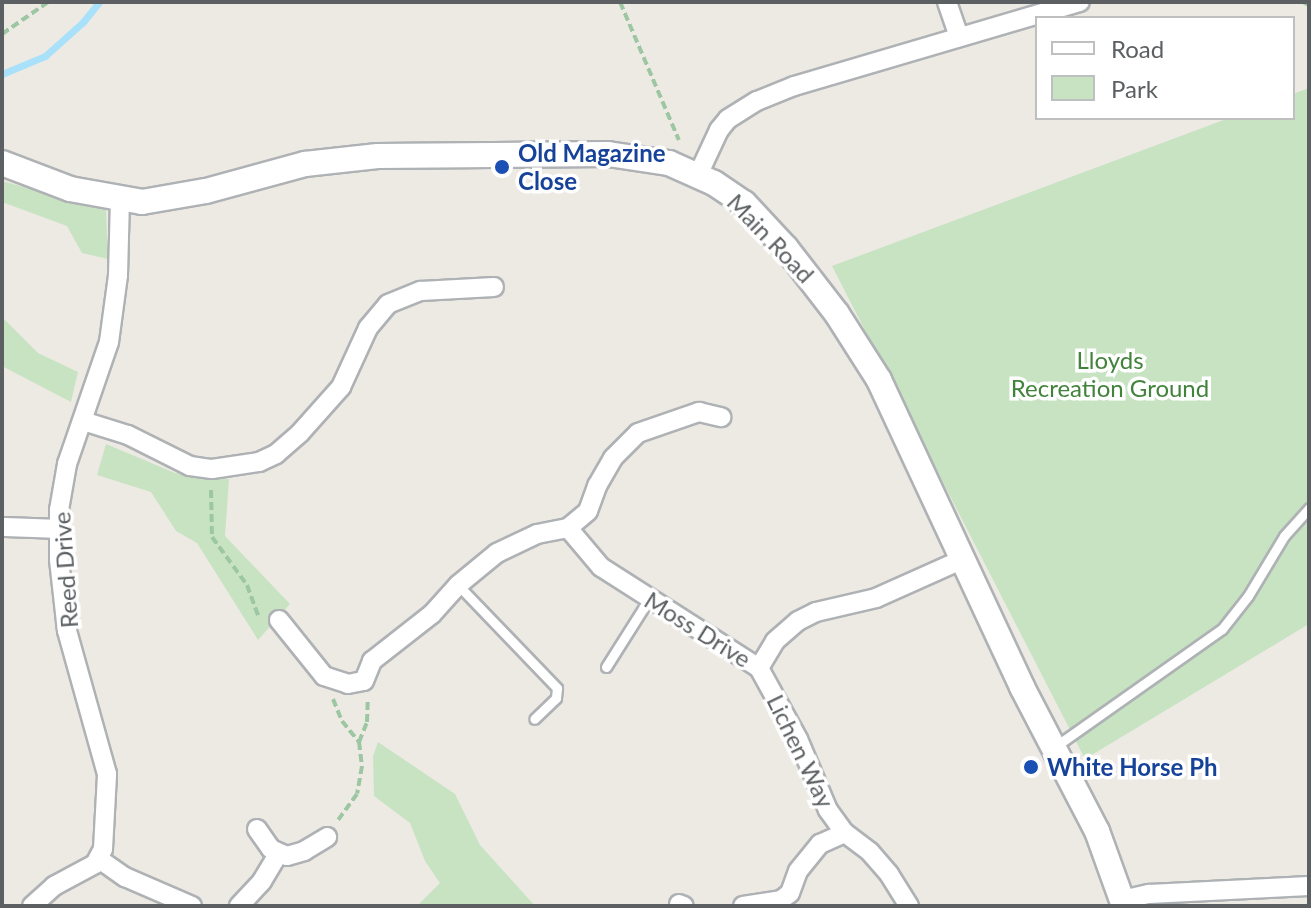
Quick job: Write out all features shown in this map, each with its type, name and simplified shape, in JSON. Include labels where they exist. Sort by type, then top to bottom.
[{"type":"street","points":[[947,2],[959,37]]},
{"type":"street","points":[[695,173],[728,119],[757,101],[794,86],[1080,2]]},
{"type":"street","name":"Main Road","points":[[2,163],[70,189],[120,200],[172,199],[305,164],[378,156],[608,154],[669,163],[695,173],[744,203],[813,280],[845,325],[895,410],[1053,748],[1103,843],[1123,903]]},
{"type":"street","name":"Reed Drive","points":[[99,859],[106,821],[107,774],[67,631],[59,529],[61,489],[114,318],[120,200]]},
{"type":"street","points":[[83,421],[128,435],[190,466],[212,469],[259,462],[276,454],[300,433],[341,387],[368,328],[388,304],[421,291],[494,287]]},
{"type":"street","points":[[279,620],[324,676],[348,684],[364,681],[372,661],[432,614],[458,585],[497,553],[537,534],[568,528],[588,511],[597,486],[613,458],[638,433],[699,412],[721,417]]},
{"type":"street","points":[[2,527],[59,529]]},
{"type":"street","name":"Moss Drive","points":[[568,528],[601,567],[759,668],[775,641],[798,621],[816,612],[876,598],[963,559]]},
{"type":"street","name":"Lichen Way","points":[[759,668],[798,739],[828,810],[845,833],[879,863],[909,906]]},
{"type":"street","points":[[257,829],[278,854],[295,855],[327,837]]},
{"type":"street","points":[[743,906],[781,900],[790,893],[798,871],[820,844],[845,833]]},
{"type":"street","points":[[239,906],[262,881],[278,854]]},
{"type":"street","points":[[32,906],[54,886],[99,859],[125,877],[192,906]]},
{"type":"street","points":[[1123,903],[1149,894],[1309,886]]},
{"type":"lane","points":[[1053,748],[1222,629],[1248,596],[1284,536],[1309,508]]},
{"type":"lane","points":[[458,585],[557,688],[556,698],[534,719]]},
{"type":"lane","points":[[606,667],[649,599]]},
{"type":"path","points":[[2,34],[48,2]]},
{"type":"path","points":[[620,2],[695,173]]},
{"type":"path","points":[[1303,2],[1309,5]]},
{"type":"path","points":[[212,469],[212,537],[247,585],[265,631],[279,620]]},
{"type":"path","points":[[329,677],[337,710],[359,742]]},
{"type":"path","points":[[327,837],[326,832],[357,794],[362,766],[359,742],[369,712],[364,681]]},
{"type":"green space","name":"Lloyds Recreation Ground","points":[[1309,88],[1309,624],[1085,759],[832,266],[1224,120],[1295,120],[1295,93]]},
{"type":"green space","points":[[2,181],[106,210],[108,259],[82,253],[67,226],[2,202]]},
{"type":"green space","points":[[2,317],[38,353],[78,372],[71,402],[2,366]]},
{"type":"green space","points":[[106,444],[175,473],[229,479],[225,536],[290,604],[258,640],[197,543],[176,531],[151,492],[97,475]]},
{"type":"green space","points":[[378,742],[455,794],[480,845],[535,906],[417,906],[440,883],[425,861],[410,823],[374,796],[373,756]]},
{"type":"waterway","points":[[2,74],[45,56],[83,22],[99,2]]},
{"type":"place","name":"Old Magazine Close","points":[[502,167]]},
{"type":"place","name":"White Horse Ph","points":[[1031,767]]}]
